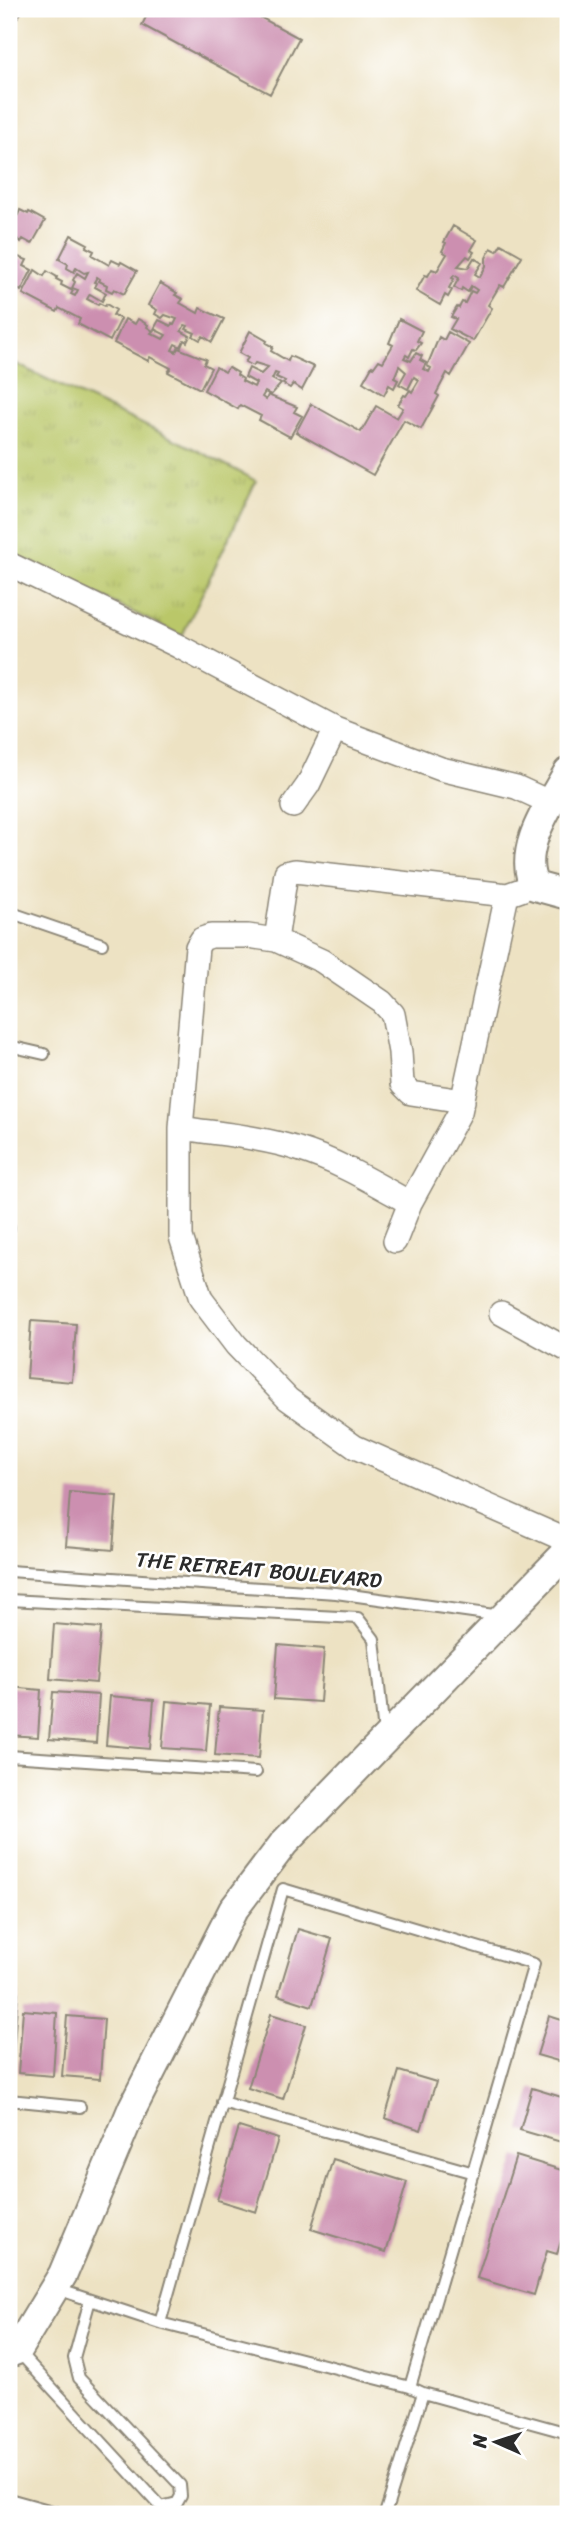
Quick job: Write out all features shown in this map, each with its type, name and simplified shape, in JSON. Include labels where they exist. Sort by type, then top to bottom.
[{"type":"street","points":[[9,564],[178,646],[335,729],[441,769],[516,787],[551,803]]},
{"type":"street","points":[[293,806],[308,785],[335,729]]},
{"type":"street","points":[[535,886],[529,876],[529,858],[538,824],[568,772]]},
{"type":"street","points":[[276,940],[286,873],[295,871],[507,895],[535,886],[568,895]]},
{"type":"street","points":[[394,1241],[410,1203],[460,1112],[507,895]]},
{"type":"street","points":[[463,1101],[411,1093],[402,1084],[393,1014],[382,1002],[322,961],[276,940],[222,935],[202,939],[197,947],[181,1128],[181,1237],[201,1299],[236,1345],[288,1399],[355,1447],[568,1541]]},
{"type":"street","points":[[181,1128],[300,1149],[345,1167],[410,1203]]},
{"type":"street","points":[[501,1312],[568,1350]]},
{"type":"street","points":[[13,2352],[63,2274],[133,2107],[233,1910],[284,1843],[568,1551]]},
{"type":"lane","points":[[9,912],[102,944]]},
{"type":"lane","points":[[9,1046],[44,1054]]},
{"type":"lane","name":"THE RETREAT BOULEVARD","points":[[9,1571],[336,1593],[505,1616]]},
{"type":"lane","points":[[9,1600],[358,1618],[374,1639],[385,1740]]},
{"type":"lane","points":[[9,1756],[256,1772]]},
{"type":"lane","points":[[160,2323],[283,1889],[534,1964],[410,2387]]},
{"type":"lane","points":[[9,2100],[80,2107]]},
{"type":"lane","points":[[222,2102],[474,2173]]},
{"type":"lane","points":[[54,2288],[160,2323],[410,2387],[423,2393],[568,2433]]},
{"type":"lane","points":[[13,2352],[164,2511],[177,2503],[181,2496],[180,2485],[79,2378],[74,2358],[90,2300]]},
{"type":"lane","points":[[385,2514],[423,2393]]},
{"type":"lane","points":[[9,2499],[63,2514]]},
{"type":"green space","points":[[9,360],[256,481],[182,636],[9,552]]},
{"type":"building","points":[[9,9],[24,9],[14,22],[9,19]]},
{"type":"building","points":[[150,9],[245,9],[299,38],[270,94],[142,25]]},
{"type":"building","points":[[9,210],[18,215],[20,210],[28,214],[29,212],[45,221],[32,244],[23,239],[21,242],[9,232]]},
{"type":"building","points":[[453,226],[477,240],[470,258],[467,256],[458,266],[468,268],[474,258],[482,263],[475,274],[480,277],[491,248],[497,251],[501,244],[522,256],[504,287],[500,285],[488,305],[492,308],[473,341],[450,329],[456,319],[451,317],[457,307],[459,308],[462,302],[465,303],[471,291],[475,293],[477,290],[471,286],[468,292],[454,287],[459,278],[454,275],[449,288],[452,290],[448,297],[445,295],[440,305],[416,291],[425,275],[428,276],[432,269],[437,271],[447,254],[442,251]]},
{"type":"building","points":[[71,235],[88,244],[86,247],[94,251],[92,255],[109,265],[112,260],[137,271],[124,294],[114,289],[112,292],[106,289],[107,285],[97,277],[95,287],[106,293],[102,301],[90,294],[87,299],[98,305],[106,304],[116,310],[113,315],[121,319],[110,341],[78,324],[80,319],[59,308],[57,312],[23,294],[35,270],[44,276],[47,271],[57,277],[56,279],[62,282],[61,285],[73,291],[71,294],[75,296],[78,290],[72,288],[75,282],[73,280],[77,273],[85,278],[88,272],[84,273],[76,268],[74,272],[67,268],[68,264],[59,259]]},
{"type":"building","points":[[10,254],[27,260],[24,266],[32,270],[21,291],[9,285]]},
{"type":"building","points":[[160,283],[183,299],[180,303],[198,313],[200,308],[224,319],[212,342],[203,336],[200,340],[193,336],[195,333],[186,329],[188,326],[185,325],[181,331],[190,336],[187,342],[184,340],[181,347],[175,344],[172,350],[176,352],[178,348],[206,359],[204,364],[211,368],[200,389],[168,372],[171,368],[150,357],[148,361],[114,343],[125,319],[135,324],[138,319],[148,325],[153,331],[151,333],[163,339],[166,335],[154,329],[159,320],[174,325],[177,319],[165,315],[162,318],[155,314],[157,310],[148,305]]},
{"type":"building","points":[[399,319],[422,331],[417,341],[421,343],[416,350],[413,349],[409,357],[406,355],[404,358],[411,361],[416,353],[422,356],[420,360],[426,363],[423,369],[429,372],[431,368],[427,366],[439,337],[444,340],[448,332],[469,344],[451,376],[447,373],[436,394],[439,396],[421,429],[404,420],[373,475],[296,432],[311,404],[361,432],[376,406],[397,418],[403,408],[398,405],[404,395],[410,390],[412,392],[419,380],[414,377],[408,389],[399,384],[406,372],[399,366],[394,378],[398,380],[394,388],[389,385],[384,395],[363,382],[372,366],[379,360],[383,362],[393,345],[389,343]]},
{"type":"building","points":[[250,331],[267,341],[266,343],[273,347],[271,351],[288,361],[290,356],[314,367],[302,390],[293,384],[290,388],[283,384],[285,381],[276,377],[278,374],[275,373],[272,379],[281,384],[271,395],[265,392],[262,397],[266,400],[268,395],[297,407],[294,412],[302,416],[290,437],[259,420],[261,416],[240,405],[238,409],[204,390],[216,367],[225,372],[228,367],[238,373],[242,381],[254,387],[256,383],[245,377],[249,368],[261,374],[268,367],[255,363],[253,366],[245,362],[248,358],[239,353]]},
{"type":"building","points":[[31,1321],[76,1324],[72,1382],[27,1378]]},
{"type":"building","points":[[70,1492],[117,1496],[113,1550],[66,1546]]},
{"type":"building","points":[[54,1624],[101,1628],[96,1683],[50,1679]]},
{"type":"building","points":[[278,1645],[324,1649],[320,1702],[274,1699]]},
{"type":"building","points":[[9,1687],[41,1690],[38,1737],[9,1735]]},
{"type":"building","points":[[53,1692],[99,1695],[96,1743],[49,1739]]},
{"type":"building","points":[[110,1696],[154,1700],[150,1749],[106,1745]]},
{"type":"building","points":[[166,1701],[210,1705],[206,1751],[162,1748]]},
{"type":"building","points":[[219,1707],[263,1710],[259,1758],[215,1755]]},
{"type":"building","points":[[298,1929],[332,1939],[312,2006],[278,1995]]},
{"type":"building","points":[[9,1992],[18,1992],[12,2069],[9,2069]]},
{"type":"building","points":[[23,2010],[57,2013],[53,2076],[18,2073]]},
{"type":"building","points":[[271,2014],[306,2025],[283,2099],[248,2088]]},
{"type":"building","points":[[67,2016],[104,2019],[100,2079],[62,2076]]},
{"type":"building","points":[[549,2016],[568,2022],[568,2064],[537,2055]]},
{"type":"building","points":[[399,2071],[436,2082],[421,2130],[385,2118]]},
{"type":"building","points":[[532,2088],[568,2099],[568,2144],[520,2130]]},
{"type":"building","points":[[239,2127],[278,2139],[256,2212],[217,2200]]},
{"type":"building","points":[[516,2156],[568,2172],[568,2218],[557,2254],[547,2251],[534,2295],[477,2278]]},
{"type":"building","points":[[333,2159],[407,2182],[386,2252],[311,2229]]}]
